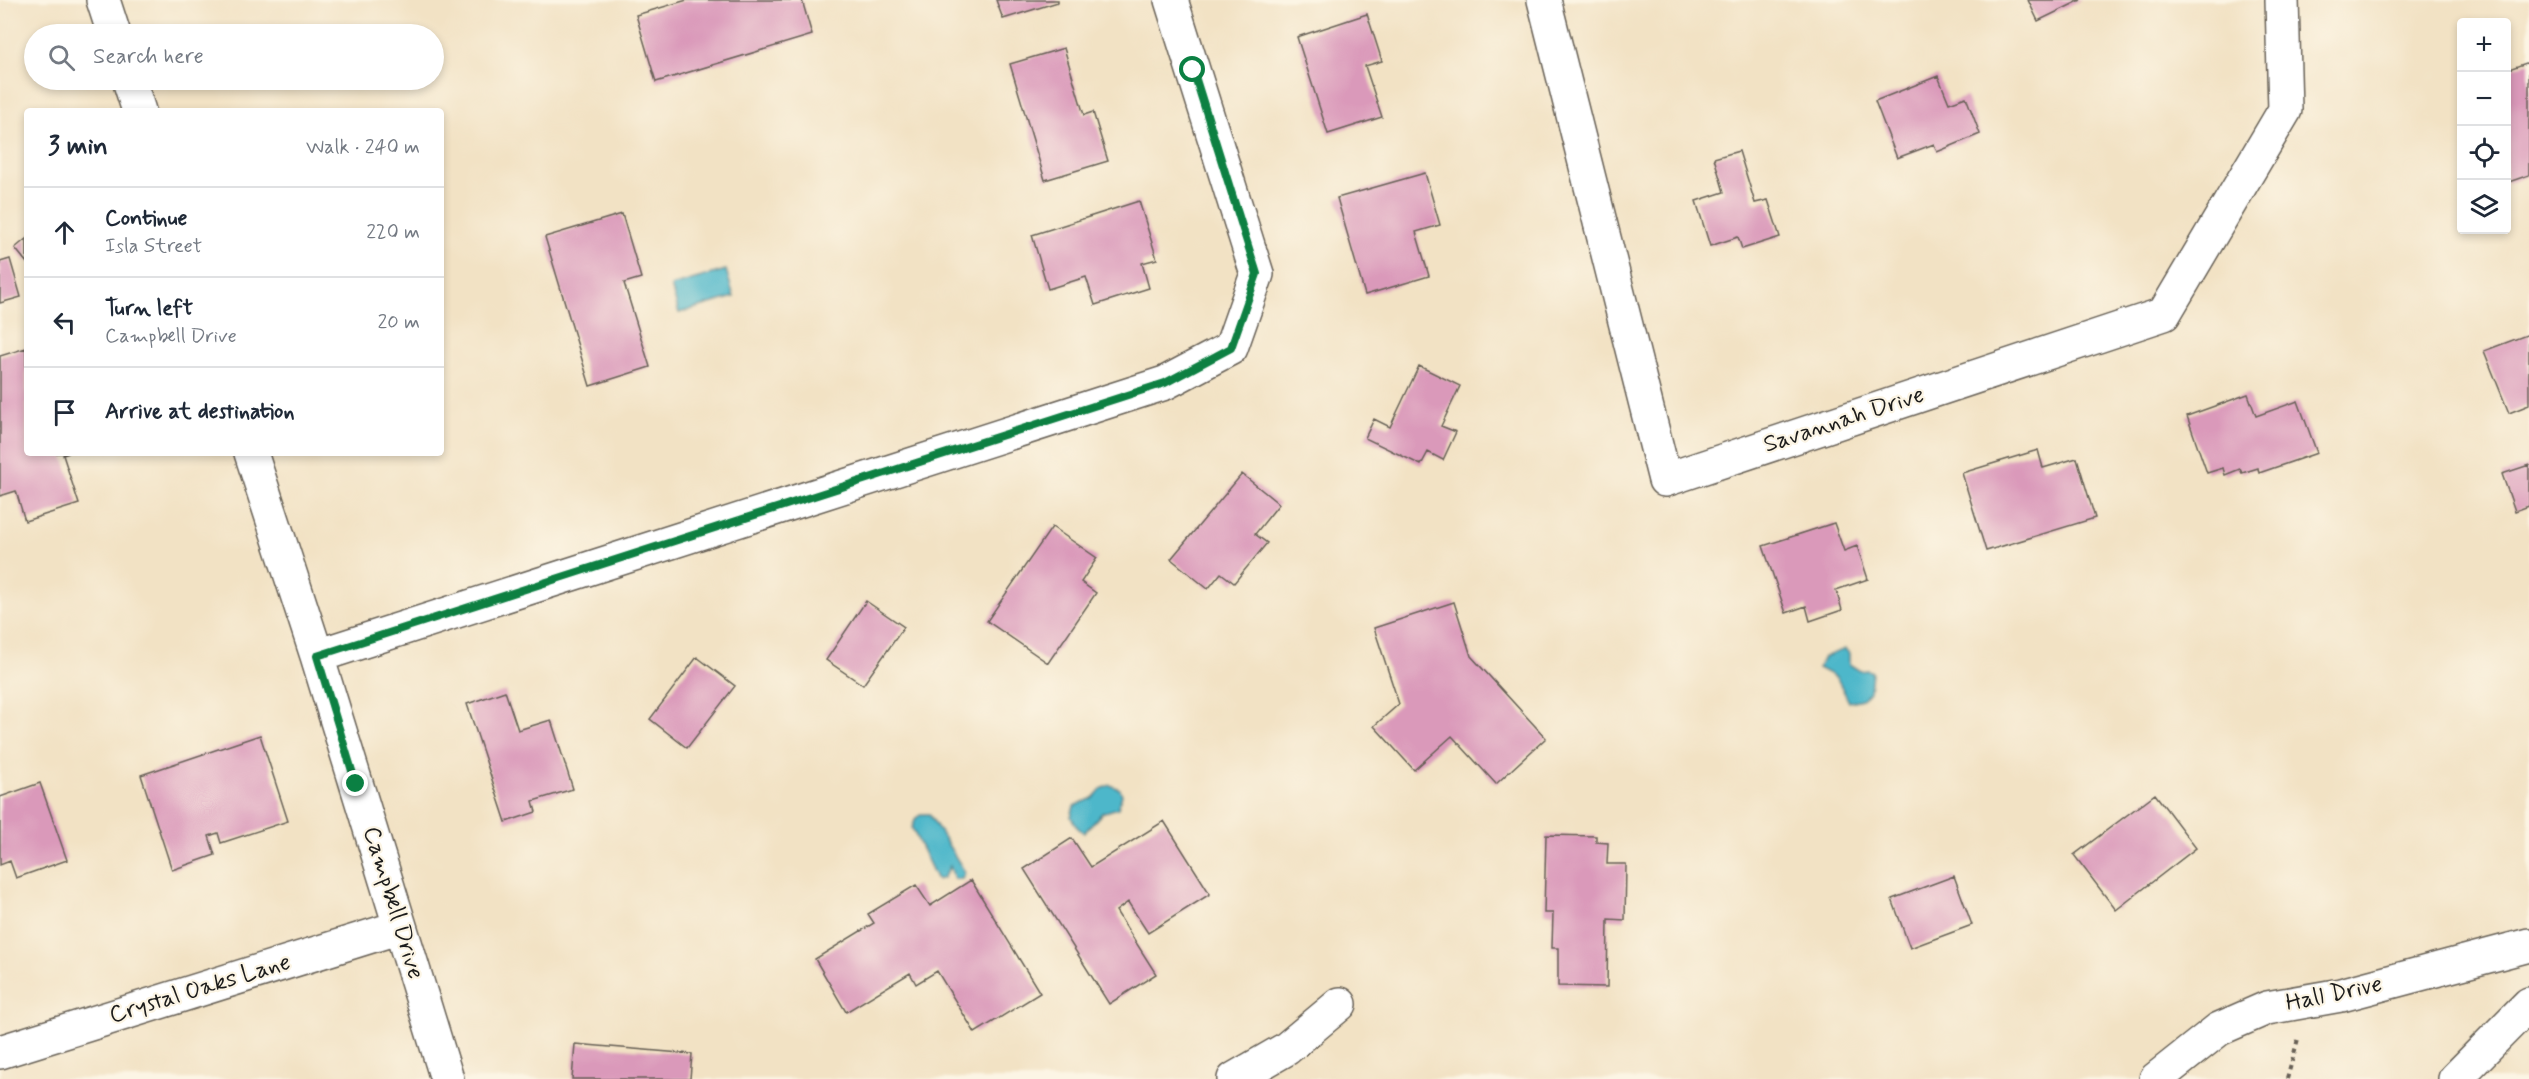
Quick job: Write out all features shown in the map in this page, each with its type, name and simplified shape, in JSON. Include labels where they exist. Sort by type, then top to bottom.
[{"type":"street","points":[[103,0],[111,24]]},
{"type":"street","points":[[317,656],[1165,383],[1231,348],[1257,274],[1172,0]]},
{"type":"street","name":"Savannah Drive","points":[[1544,0],[1665,480],[2164,314],[2285,110],[2282,0]]},
{"type":"street","points":[[132,90],[138,108]]},
{"type":"street","name":"Campbell Drive","points":[[252,456],[317,656],[447,1079]]},
{"type":"street","name":"Crystal Oaks Lane","points":[[0,1052],[400,927]]},
{"type":"street","name":"Hall Drive","points":[[2156,1079],[2219,1029],[2267,1008],[2341,995],[2529,945]]},
{"type":"street","points":[[1234,1079],[1286,1049],[1340,1004]]},
{"type":"street","points":[[2455,1079],[2529,1004]]},
{"type":"water","points":[[726,270],[734,297],[679,313],[671,286]]},
{"type":"water","points":[[1845,649],[1849,653],[1849,664],[1860,671],[1872,672],[1870,692],[1862,699],[1849,702],[1837,678],[1818,668],[1824,657]]},
{"type":"water","points":[[1110,785],[1120,789],[1122,795],[1118,808],[1102,813],[1084,833],[1071,817],[1074,806],[1093,798],[1101,789]]},
{"type":"water","points":[[922,814],[929,814],[965,872],[962,879],[954,879],[950,866],[943,878],[937,880],[912,828],[916,818]]},
{"type":"building","points":[[687,0],[802,0],[812,35],[656,82],[636,15]]},
{"type":"building","points":[[996,0],[1058,0],[1058,2],[1003,19]]},
{"type":"building","points":[[2028,0],[2081,0],[2038,21]]},
{"type":"building","points":[[1367,14],[1382,61],[1365,66],[1382,117],[1328,134],[1297,37]]},
{"type":"building","points":[[1064,48],[1084,115],[1093,112],[1108,161],[1045,180],[1010,64]]},
{"type":"building","points":[[2529,62],[2529,175],[2511,181],[2511,72],[2511,68]]},
{"type":"building","points":[[1938,76],[1949,103],[1966,97],[1980,134],[1937,152],[1934,144],[1897,158],[1875,101]]},
{"type":"building","points":[[1739,151],[1755,203],[1768,200],[1780,237],[1742,249],[1738,237],[1710,246],[1696,201],[1724,192],[1714,158]]},
{"type":"building","points":[[1425,173],[1440,225],[1416,232],[1429,276],[1365,295],[1337,198]]},
{"type":"building","points":[[1139,201],[1157,259],[1142,263],[1149,288],[1095,305],[1086,277],[1048,289],[1032,235]]},
{"type":"building","points":[[622,214],[641,278],[624,283],[650,367],[590,386],[545,237]]},
{"type":"building","points":[[24,240],[24,259],[15,248]]},
{"type":"building","points":[[10,259],[21,297],[0,303],[0,262]]},
{"type":"building","points":[[2529,334],[2529,405],[2509,413],[2484,351]]},
{"type":"building","points":[[24,349],[24,456],[63,456],[79,504],[25,521],[16,491],[0,496],[0,356]]},
{"type":"building","points":[[1419,366],[1460,386],[1441,426],[1456,432],[1443,460],[1428,452],[1421,465],[1365,438],[1374,419],[1390,427]]},
{"type":"building","points":[[2248,394],[2256,416],[2298,401],[2317,453],[2259,473],[2258,468],[2242,473],[2240,469],[2225,475],[2223,468],[2207,473],[2187,416]]},
{"type":"building","points":[[2038,450],[2043,468],[2077,458],[2095,518],[1986,551],[1962,473]]},
{"type":"building","points":[[2529,465],[2529,506],[2515,511],[2502,474]]},
{"type":"building","points":[[1242,474],[1279,504],[1255,534],[1267,543],[1234,583],[1221,573],[1208,589],[1171,559]]},
{"type":"building","points":[[1834,523],[1844,551],[1857,546],[1868,579],[1836,590],[1842,610],[1810,621],[1806,606],[1786,613],[1763,546]]},
{"type":"building","points":[[1052,527],[1097,558],[1081,582],[1096,593],[1048,663],[987,621]]},
{"type":"building","points":[[866,601],[904,627],[863,685],[826,660]]},
{"type":"building","points":[[1454,602],[1471,656],[1546,738],[1496,784],[1452,736],[1414,770],[1374,726],[1399,704],[1374,628]]},
{"type":"building","points":[[697,657],[735,686],[687,748],[650,719]]},
{"type":"building","points":[[505,691],[518,730],[551,720],[573,789],[533,801],[536,812],[506,822],[467,704]]},
{"type":"building","points":[[260,735],[288,821],[221,843],[218,833],[209,836],[215,855],[172,870],[141,775]]},
{"type":"building","points":[[40,783],[67,860],[16,878],[10,861],[0,865],[0,797]]},
{"type":"building","points":[[2155,794],[2196,848],[2116,910],[2074,855]]},
{"type":"building","points":[[1164,821],[1210,894],[1148,933],[1128,902],[1116,911],[1156,974],[1109,1004],[1024,869],[1072,838],[1091,867]]},
{"type":"building","points":[[1546,835],[1596,836],[1596,842],[1608,843],[1607,864],[1626,864],[1625,920],[1608,919],[1607,987],[1558,986],[1558,948],[1552,948],[1553,913],[1544,913]]},
{"type":"building","points":[[1954,876],[1972,925],[1910,948],[1892,899]]},
{"type":"building","points":[[971,880],[1040,993],[975,1033],[937,971],[916,984],[910,973],[846,1012],[815,959],[874,923],[868,914],[916,885],[930,906]]},
{"type":"building","points":[[575,1044],[692,1054],[690,1079],[572,1079]]},
{"type":"route","points":[[356,784],[317,656],[1165,383],[1231,348],[1257,274],[1193,70]]}]
